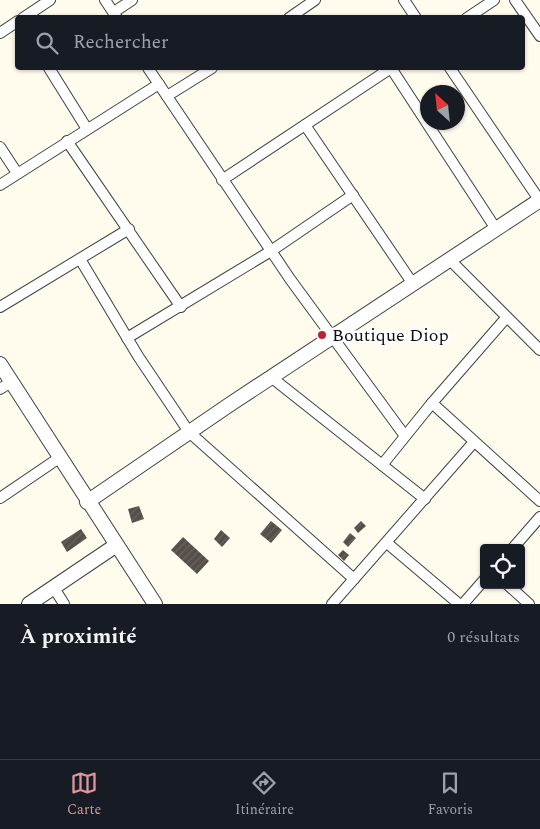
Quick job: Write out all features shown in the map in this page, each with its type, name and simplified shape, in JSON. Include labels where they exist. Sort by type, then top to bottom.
[{"type":"street","points":[[28,15],[50,0]]},
{"type":"street","points":[[105,0],[115,15],[132,0]]},
{"type":"street","points":[[292,15],[315,0]]},
{"type":"street","points":[[404,0],[414,15]]},
{"type":"street","points":[[472,15],[494,0]]},
{"type":"street","points":[[515,0],[540,36]]},
{"type":"street","points":[[0,33],[15,23]]},
{"type":"street","points":[[50,70],[87,129]]},
{"type":"street","points":[[149,70],[271,251],[405,436]]},
{"type":"street","points":[[167,96],[209,70]]},
{"type":"street","points":[[222,180],[388,70]]},
{"type":"street","points":[[392,70],[496,229]]},
{"type":"street","points":[[87,502],[271,377],[540,201],[451,70]]},
{"type":"street","points":[[0,185],[159,84]]},
{"type":"street","points":[[305,125],[413,284]]},
{"type":"street","points":[[67,141],[181,307]]},
{"type":"street","points":[[0,147],[17,174]]},
{"type":"street","points":[[127,338],[271,251],[353,195]]},
{"type":"street","points":[[0,307],[129,229]]},
{"type":"street","points":[[80,259],[127,338],[189,432],[354,579]]},
{"type":"street","points":[[450,260],[540,350]]},
{"type":"street","points":[[382,465],[432,403],[506,318]]},
{"type":"street","points":[[0,364],[5,385],[59,458],[115,546],[155,604]]},
{"type":"street","points":[[271,377],[424,499]]},
{"type":"street","points":[[432,403],[540,501]]},
{"type":"street","points":[[332,604],[474,442]]},
{"type":"street","points":[[0,498],[59,458]]},
{"type":"street","points":[[516,544],[540,517]]},
{"type":"street","points":[[387,543],[458,604]]},
{"type":"street","points":[[29,604],[115,546]]},
{"type":"street","points":[[463,604],[480,585]]},
{"type":"street","points":[[54,588],[64,604]]},
{"type":"street","points":[[512,589],[529,604]]},
{"type":"building","points":[[139,506],[144,519],[132,523],[128,509]]},
{"type":"building","points":[[271,521],[282,530],[271,543],[260,534]]},
{"type":"building","points":[[361,521],[366,526],[358,533],[354,528]]},
{"type":"building","points":[[81,529],[87,538],[67,552],[61,542]]},
{"type":"building","points":[[221,530],[230,538],[222,547],[214,539]]},
{"type":"building","points":[[350,533],[356,538],[348,547],[343,542]]},
{"type":"building","points":[[183,537],[209,561],[197,574],[171,550]]},
{"type":"building","points":[[343,550],[349,555],[344,561],[338,555]]},
{"type":"place","name":"Boutique Diop","points":[[322,335]]}]
